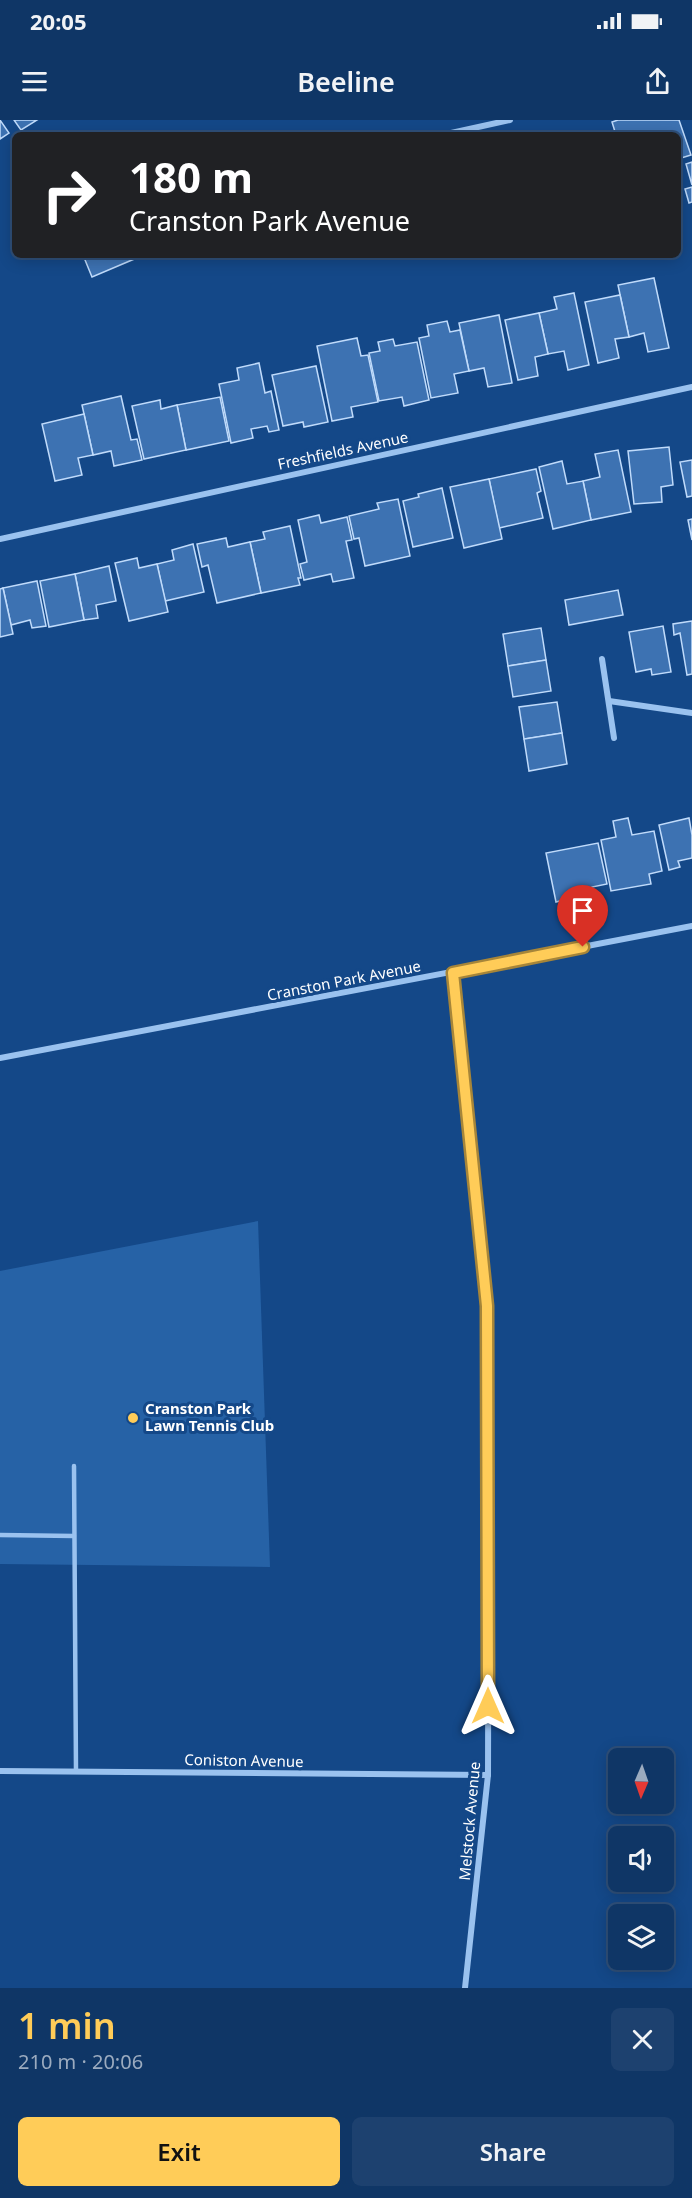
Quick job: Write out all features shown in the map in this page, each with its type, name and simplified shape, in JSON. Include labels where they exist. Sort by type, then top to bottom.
[{"type":"street","points":[[456,132],[510,120]]},
{"type":"street","name":"Freshfields Avenue","points":[[0,539],[692,387]]},
{"type":"street","points":[[602,659],[614,738]]},
{"type":"street","points":[[609,701],[692,713]]},
{"type":"street","name":"Cranston Park Avenue","points":[[0,1058],[692,926]]},
{"type":"street","name":"Melstock Avenue","points":[[453,973],[487,1306],[488,1775],[465,1988]]},
{"type":"street","name":"Coniston Avenue","points":[[0,1771],[488,1775]]},
{"type":"lane","points":[[74,1466],[76,1772]]},
{"type":"lane","points":[[0,1535],[74,1536]]},
{"type":"shaded area","name":"Cranston Park Lawn Tennis Club","points":[[258,1221],[270,1567],[0,1564],[0,1271]]},
{"type":"building","points":[[0,120],[9,133],[0,139]]},
{"type":"building","points":[[14,120],[37,120],[21,130]]},
{"type":"building","points":[[618,120],[679,120],[691,155],[681,158],[681,132],[615,132],[612,122]]},
{"type":"building","points":[[692,162],[692,185],[686,164]]},
{"type":"building","points":[[692,187],[692,202],[689,203],[685,189]]},
{"type":"building","points":[[84,258],[137,258],[92,277]]},
{"type":"building","points":[[654,278],[669,348],[648,352],[644,333],[629,337],[618,285]]},
{"type":"building","points":[[574,293],[589,365],[568,370],[564,351],[548,354],[539,313],[557,309],[554,297]]},
{"type":"building","points":[[620,295],[629,337],[615,339],[619,358],[598,363],[585,302]]},
{"type":"building","points":[[539,313],[548,354],[535,357],[538,376],[518,380],[505,320]]},
{"type":"building","points":[[499,315],[512,383],[488,387],[484,368],[469,371],[459,323]]},
{"type":"building","points":[[447,321],[450,332],[460,330],[469,371],[454,374],[458,393],[431,398],[419,338],[429,336],[427,325]]},
{"type":"building","points":[[357,338],[361,356],[368,355],[378,402],[351,407],[353,417],[332,421],[317,346]]},
{"type":"building","points":[[393,339],[395,346],[417,342],[429,400],[404,406],[402,397],[379,401],[369,353],[380,351],[378,342]]},
{"type":"building","points":[[259,363],[265,393],[271,391],[279,430],[269,432],[267,426],[251,429],[253,438],[231,443],[219,384],[239,380],[237,368]]},
{"type":"building","points":[[316,366],[328,422],[304,427],[303,422],[283,426],[272,375]]},
{"type":"building","points":[[121,396],[131,440],[137,439],[142,460],[114,466],[111,451],[93,455],[82,405]]},
{"type":"building","points":[[220,397],[229,441],[186,450],[177,405]]},
{"type":"building","points":[[160,400],[161,409],[177,405],[186,450],[144,459],[132,406]]},
{"type":"building","points":[[84,414],[93,455],[78,458],[82,475],[55,481],[42,424]]},
{"type":"building","points":[[669,447],[673,485],[661,487],[662,502],[634,504],[628,451]]},
{"type":"building","points":[[618,450],[631,512],[591,520],[583,481],[600,477],[595,454]]},
{"type":"building","points":[[692,460],[692,496],[687,497],[680,462]]},
{"type":"building","points":[[562,461],[567,484],[583,481],[591,520],[553,529],[539,467]]},
{"type":"building","points":[[536,469],[541,491],[537,493],[543,518],[499,528],[489,479]]},
{"type":"building","points":[[489,479],[502,539],[464,548],[450,487]]},
{"type":"building","points":[[442,488],[453,538],[413,547],[403,501],[419,497],[418,494]]},
{"type":"building","points":[[398,499],[410,556],[365,566],[359,538],[354,539],[349,516],[379,509],[377,503]]},
{"type":"building","points":[[319,515],[321,523],[347,517],[352,540],[346,541],[354,578],[333,582],[331,574],[304,580],[300,564],[307,562],[298,520]]},
{"type":"building","points":[[692,519],[692,540],[688,520]]},
{"type":"building","points":[[290,526],[301,578],[298,578],[300,585],[261,593],[250,542],[265,539],[263,532]]},
{"type":"building","points":[[226,538],[228,547],[250,542],[261,593],[217,603],[208,565],[202,567],[197,544]]},
{"type":"building","points":[[193,544],[204,592],[165,601],[157,564],[174,560],[172,550]]},
{"type":"building","points":[[137,558],[139,568],[157,564],[168,612],[129,621],[115,563]]},
{"type":"building","points":[[109,566],[116,601],[96,605],[98,618],[84,620],[75,574]]},
{"type":"building","points":[[75,574],[84,620],[49,627],[40,581]]},
{"type":"building","points":[[37,581],[46,626],[32,628],[30,620],[11,625],[3,588]]},
{"type":"building","points":[[3,588],[13,634],[0,637],[0,589]]},
{"type":"building","points":[[618,590],[623,615],[569,625],[565,600]]},
{"type":"building","points":[[692,621],[692,674],[687,675],[680,633],[674,635],[673,624]]},
{"type":"building","points":[[663,626],[671,672],[652,675],[651,669],[636,672],[629,632]]},
{"type":"building","points":[[541,628],[546,660],[508,666],[503,634]]},
{"type":"building","points":[[546,660],[551,691],[513,697],[508,666]]},
{"type":"building","points":[[557,702],[562,733],[524,739],[519,707]]},
{"type":"building","points":[[562,733],[567,764],[529,771],[524,739]]},
{"type":"building","points":[[628,818],[632,835],[654,831],[662,871],[649,874],[651,884],[611,891],[601,840],[616,837],[613,821]]},
{"type":"building","points":[[689,818],[692,858],[678,861],[680,867],[669,870],[659,825]]},
{"type":"building","points":[[598,843],[607,884],[592,887],[594,897],[561,904],[560,901],[556,902],[546,853]]},
{"type":"place","name":"Cranston Park Lawn Tennis Club","points":[[133,1418]]},
{"type":"route","points":[[488,1706],[489,1382],[487,1306],[453,973],[583,947]]}]
